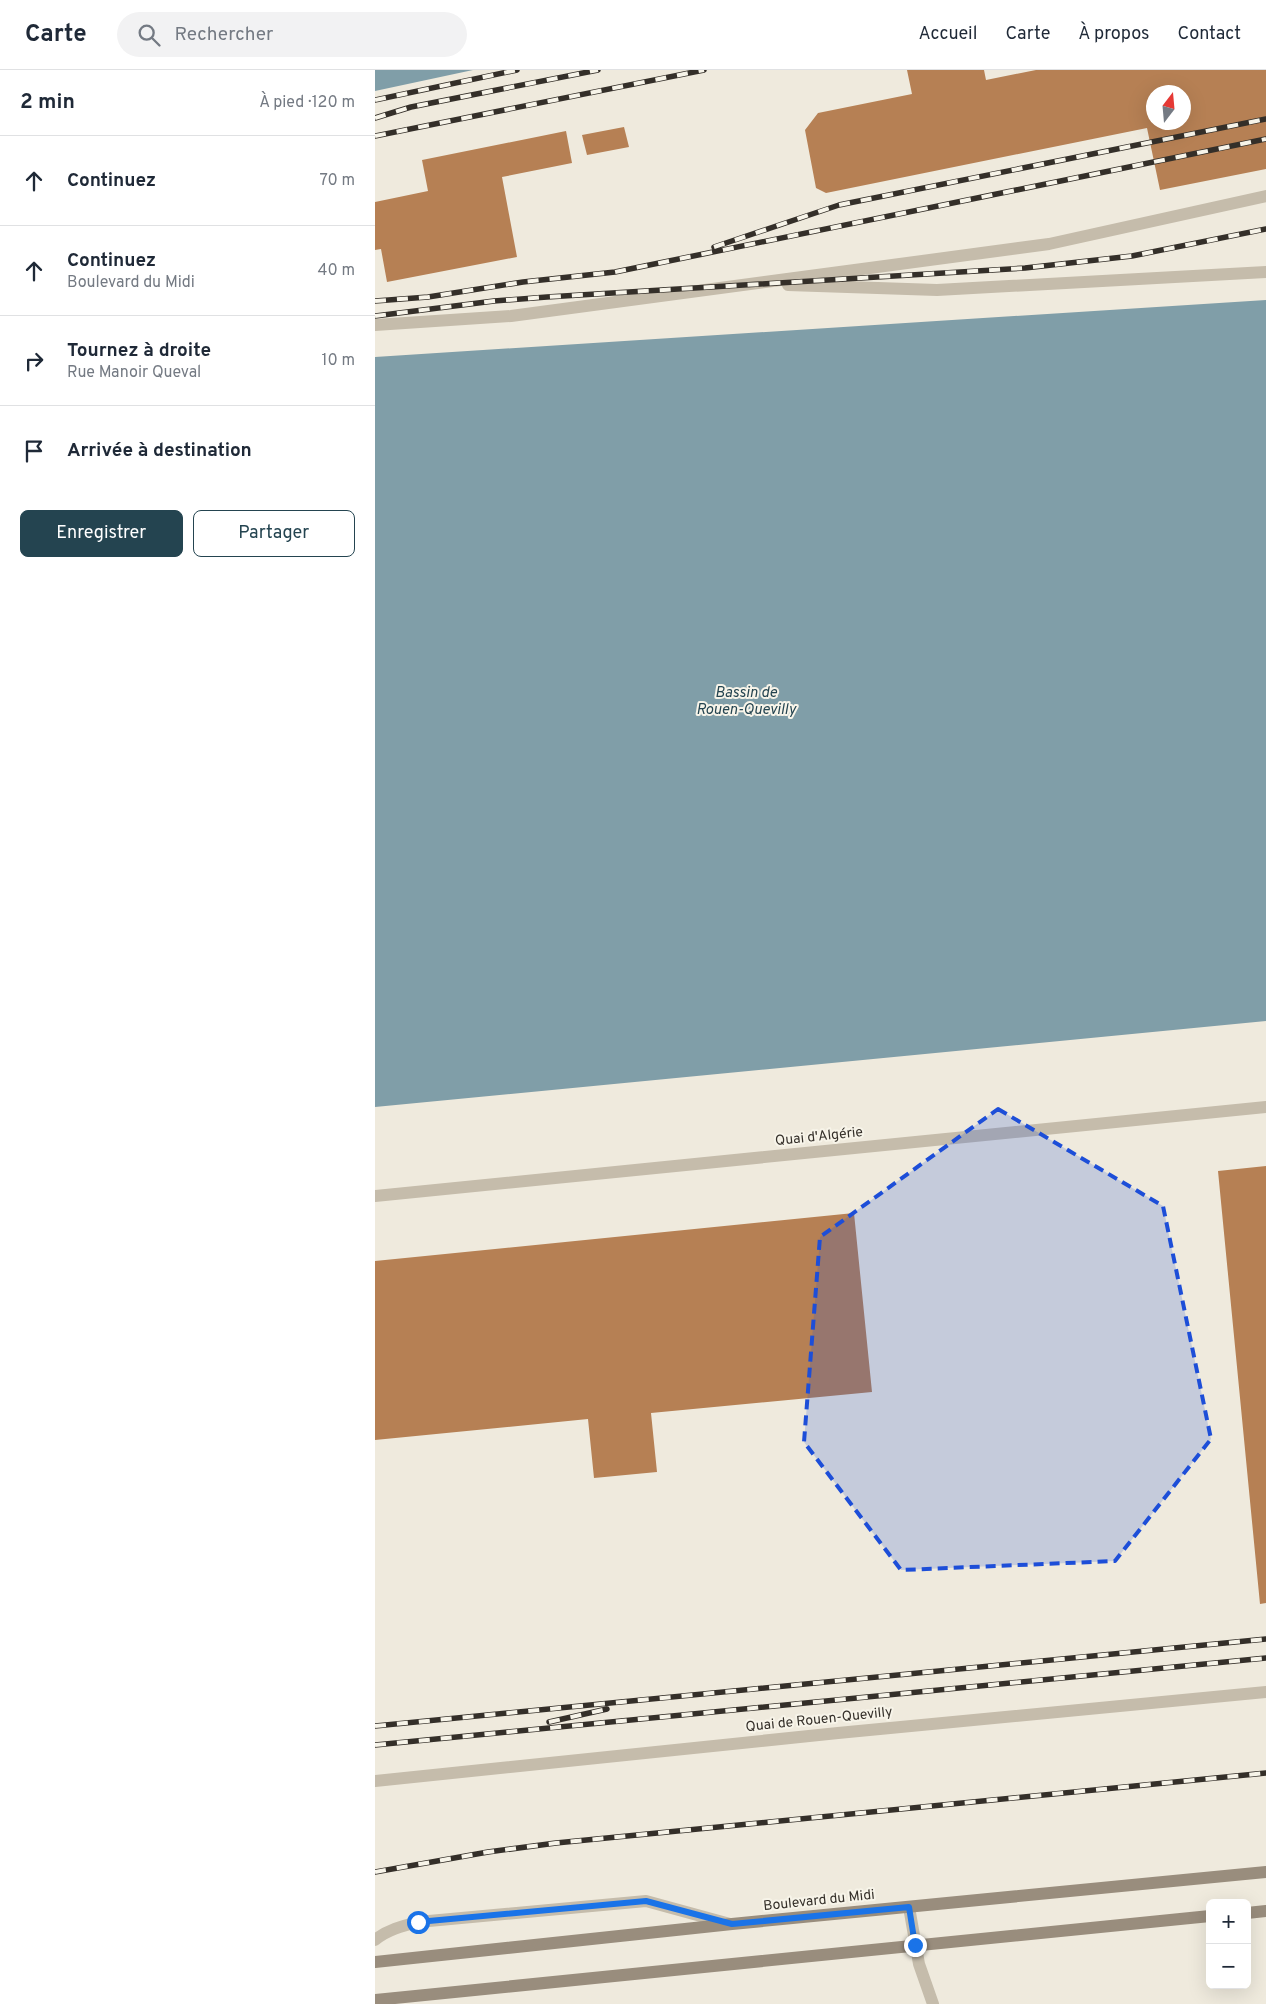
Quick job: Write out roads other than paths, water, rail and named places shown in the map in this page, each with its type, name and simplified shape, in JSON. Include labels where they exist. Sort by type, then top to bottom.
[{"type":"main road","name":"Boulevard du Midi","points":[[375,1962],[732,1924],[1266,1872]]},
{"type":"main road","points":[[1251,1913],[1266,1911]]},
{"type":"main road","points":[[375,2000],[1206,1916]]},
{"type":"street","points":[[375,325],[511,316],[1049,244],[1266,196]]},
{"type":"street","points":[[753,284],[937,290],[1266,272]]},
{"type":"street","name":"Quai d'Algérie","points":[[375,1196],[1266,1107]]},
{"type":"street","name":"Quai de Rouen-Quevilly","points":[[375,1781],[848,1732],[1266,1692]]},
{"type":"street","points":[[375,1940],[395,1928],[418,1922],[646,1901],[732,1924]]},
{"type":"street","points":[[909,1907],[919,1964],[933,2004]]},
{"type":"water","points":[[375,70],[473,70],[375,91]]},
{"type":"water","name":"Bassin de Rouen-Quevilly","points":[[1266,300],[1266,1021],[375,1107],[375,357]]},
{"type":"railway","points":[[375,100],[517,70]]},
{"type":"railway","points":[[375,118],[411,107],[598,70]]},
{"type":"railway","points":[[375,136],[704,70]]},
{"type":"railway","points":[[714,247],[839,205],[1266,119]]},
{"type":"railway","points":[[375,301],[428,297],[523,282],[615,272],[1266,139]]},
{"type":"railway","points":[[375,316],[494,301],[547,297],[1025,268],[1132,256],[1266,229]]},
{"type":"railway","points":[[375,1726],[1266,1639]]},
{"type":"railway","points":[[375,1745],[1266,1658]]},
{"type":"railway","points":[[549,1722],[607,1709]]},
{"type":"railway","points":[[375,1872],[488,1852],[556,1843],[1266,1773]]}]
